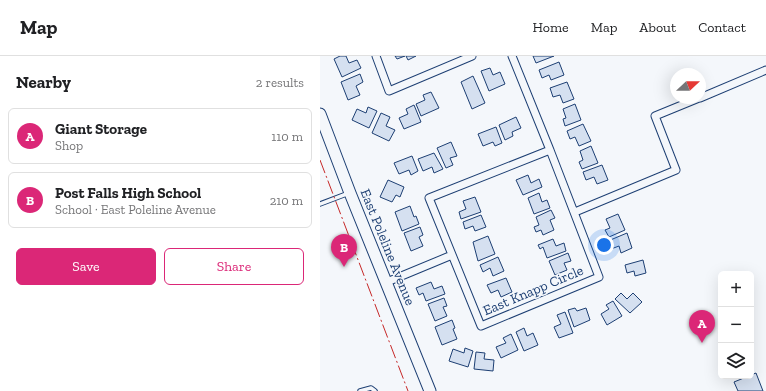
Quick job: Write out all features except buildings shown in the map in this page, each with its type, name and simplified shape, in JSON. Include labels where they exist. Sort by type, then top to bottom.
[{"type":"main road","name":"East Poleline Avenue","points":[[320,114],[350,193],[430,391]]},
{"type":"street","points":[[376,56],[389,91],[472,56]]},
{"type":"street","points":[[512,56],[550,150]]},
{"type":"street","points":[[706,95],[766,70]]},
{"type":"street","points":[[575,212],[676,170],[655,116],[685,104]]},
{"type":"street","name":"East Knapp Circle","points":[[550,150],[575,212],[599,277],[481,326],[429,198],[550,150]]},
{"type":"street","points":[[387,282],[452,255]]},
{"type":"lane","points":[[320,204],[350,193]]},
{"type":"lane","points":[[360,391],[366,388],[371,388],[375,391]]},
{"type":"power","points":[[320,160],[408,391]]},
{"type":"place","name":"Post Falls High School","points":[[344,267]]},
{"type":"place","name":"Giant Storage","points":[[702,343]]}]
